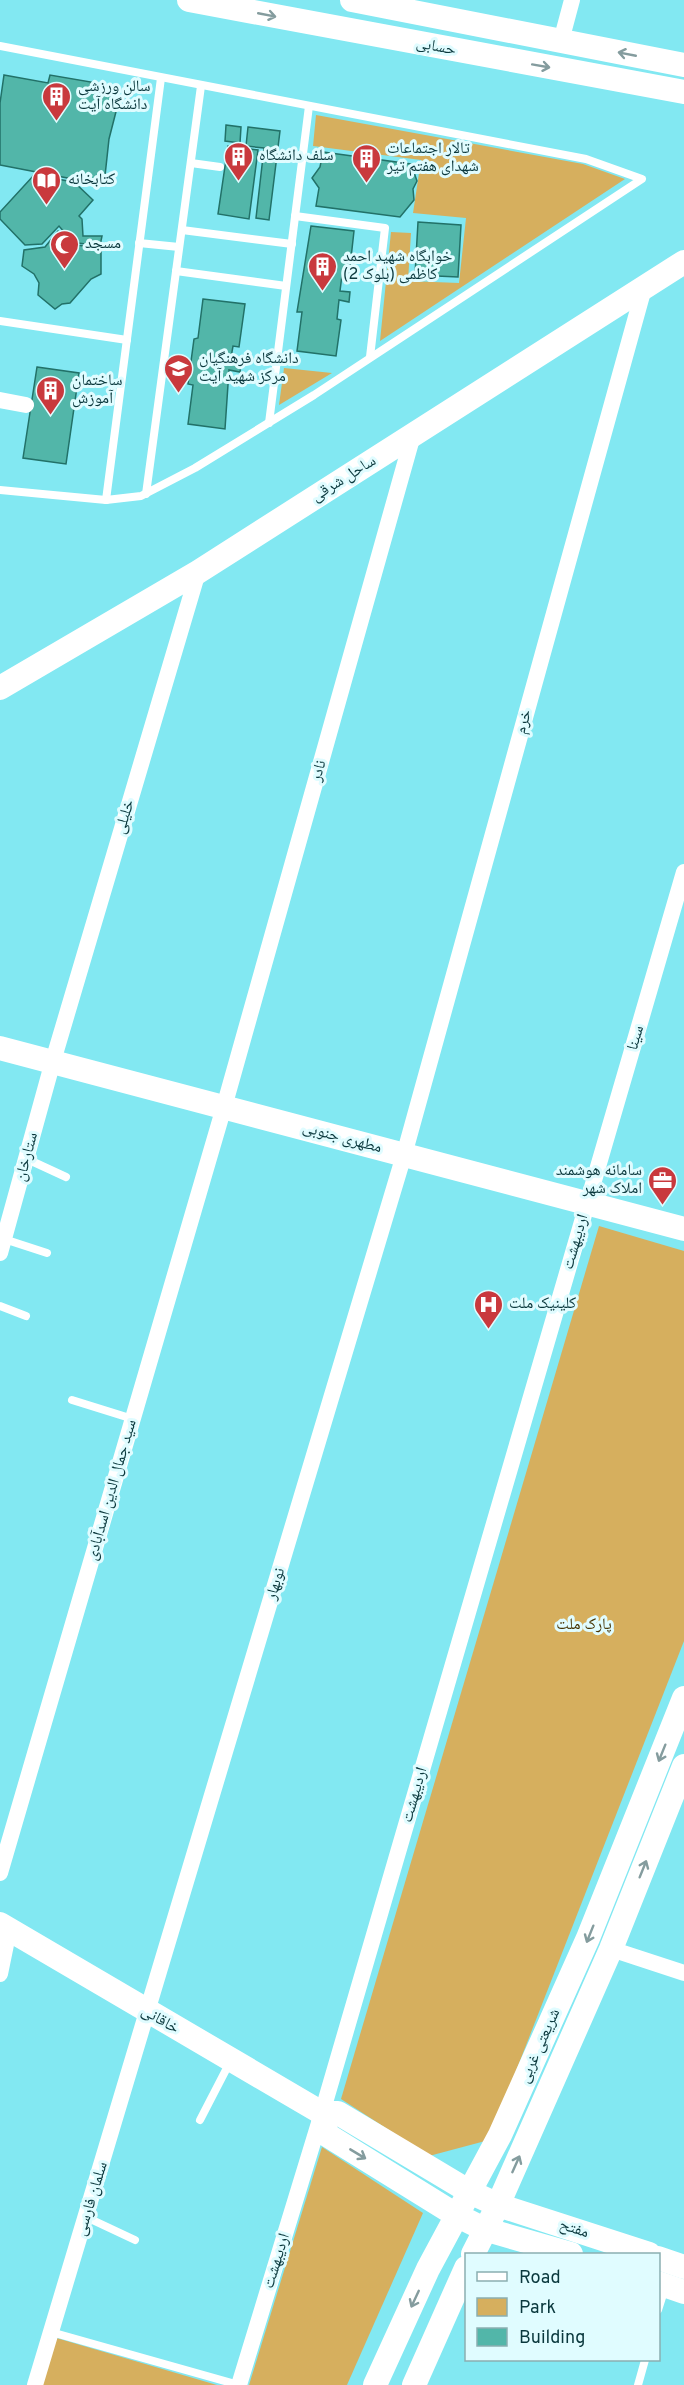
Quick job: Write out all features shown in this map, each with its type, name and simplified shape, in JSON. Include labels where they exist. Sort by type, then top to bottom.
[{"type":"street","name":"حسابی","points":[[189,0],[684,92]]},
{"type":"street","name":"حسابی","points":[[352,0],[411,6],[501,29],[684,65]]},
{"type":"street","points":[[561,41],[572,0]]},
{"type":"street","points":[[495,58],[501,29]]},
{"type":"street","name":"ساحل شرقی","points":[[0,688],[198,572],[684,262]]},
{"type":"street","name":"خرم","points":[[404,1155],[644,288]]},
{"type":"street","points":[[0,400],[26,405]]},
{"type":"street","name":"نادر","points":[[224,1107],[413,435]]},
{"type":"street","name":"خلیلی","points":[[53,1061],[198,572]]},
{"type":"street","name":"سینا","points":[[587,1205],[684,872]]},
{"type":"street","name":"مطهری جنوبی","points":[[0,1048],[684,1229]]},
{"type":"street","name":"ستارخان","points":[[2,1246],[53,1061]]},
{"type":"street","name":"سید جمال الدین اسدآبادی","points":[[0,1874],[224,1107]]},
{"type":"street","name":"نوبهار","points":[[148,2013],[404,1155]]},
{"type":"street","name":"اردیبهشت","points":[[239,2385],[322,2113],[587,1205]]},
{"type":"street","name":"شریعتی غربی","points":[[375,2385],[428,2269],[500,2135],[588,1938],[684,1698]]},
{"type":"street","name":"شریعتی غربی","points":[[473,2253],[498,2205],[611,1949],[684,1766]]},
{"type":"street","points":[[0,1974],[4,1927]]},
{"type":"street","name":"خاقانی","points":[[4,1927],[322,2113],[339,2113],[470,2192],[498,2205]]},
{"type":"street","points":[[611,1949],[684,1973]]},
{"type":"street","name":"سلمان فارسی","points":[[35,2385],[148,2013]]},
{"type":"street","points":[[322,2113],[327,2135],[456,2215],[484,2229]]},
{"type":"street","points":[[432,2169],[461,2167],[478,2158],[500,2135]]},
{"type":"street","points":[[422,2193],[433,2223],[435,2244],[428,2269]]},
{"type":"street","name":"مفتح","points":[[498,2205],[614,2249],[642,2253]]},
{"type":"street","name":"مفتح","points":[[484,2229],[568,2253]]},
{"type":"street","points":[[660,2259],[684,2266]]},
{"type":"street","points":[[414,2385],[465,2270]]},
{"type":"lane","points":[[0,47],[586,159],[642,179],[269,423],[146,494],[106,500],[0,490]]},
{"type":"lane","points":[[106,500],[161,78]]},
{"type":"lane","points":[[146,494],[201,86]]},
{"type":"lane","points":[[269,423],[309,106]]},
{"type":"lane","points":[[191,163],[220,167]]},
{"type":"lane","points":[[295,216],[385,228],[370,357]]},
{"type":"lane","points":[[182,230],[292,244]]},
{"type":"lane","points":[[139,243],[179,247]]},
{"type":"lane","points":[[176,271],[286,286]]},
{"type":"lane","points":[[0,321],[127,340]]},
{"type":"lane","points":[[27,1159],[66,1177]]},
{"type":"lane","points":[[2,1246],[47,1253]]},
{"type":"lane","points":[[0,1306],[26,1316]]},
{"type":"lane","points":[[72,1400],[133,1419]]},
{"type":"lane","points":[[200,2120],[231,2061]]},
{"type":"lane","points":[[86,2217],[135,2240]]},
{"type":"lane","points":[[660,2306],[669,2287]]},
{"type":"lane","points":[[51,2332],[239,2385]]},
{"type":"lane","points":[[638,2385],[645,2361]]},
{"type":"green space","points":[[316,115],[583,164],[625,179],[380,341],[391,232],[411,233],[408,281],[459,283],[466,218],[413,213],[421,160],[313,146]]},
{"type":"green space","points":[[284,368],[332,373],[279,405]]},
{"type":"green space","name":"پارک ملت","points":[[599,1226],[684,1251],[684,1641],[489,2140],[429,2156],[341,2099]]},
{"type":"green space","points":[[322,2147],[423,2213],[347,2385],[249,2385]]},
{"type":"green space","points":[[53,2337],[217,2385],[41,2385]]},
{"type":"building","name":"سالن ورزشی دانشگاه آیت","points":[[4,75],[48,83],[50,75],[91,82],[89,90],[120,96],[109,139],[104,185],[0,165],[0,103]]},
{"type":"building","points":[[226,125],[241,127],[240,143],[225,141]]},
{"type":"building","points":[[248,127],[280,131],[269,220],[256,218],[264,148],[246,146]]},
{"type":"building","name":"سلف دانشگاه","points":[[228,146],[258,150],[249,219],[218,214]]},
{"type":"building","name":"تالار اجتماعات شهدای هفتم تیر","points":[[323,152],[411,164],[417,181],[413,189],[414,200],[400,217],[316,206],[319,188],[312,178],[320,167]]},
{"type":"building","name":"کتابخانه","points":[[34,175],[74,182],[93,200],[79,216],[82,219],[83,236],[102,236],[100,246],[63,241],[65,233],[59,226],[42,244],[25,245],[0,219],[0,212]]},
{"type":"building","points":[[418,222],[461,225],[458,277],[415,275]]},
{"type":"building","name":"خوابگاه شهید احمد کاظمی (بلوک 2)","points":[[311,226],[354,231],[349,276],[342,275],[340,291],[350,292],[349,302],[339,300],[337,319],[341,320],[336,356],[297,351],[302,312],[297,312]]},
{"type":"building","name":"مسجد","points":[[58,231],[62,235],[60,243],[101,248],[101,274],[91,279],[70,303],[62,304],[55,309],[38,295],[39,283],[34,274],[22,266],[24,250],[45,247]]},
{"type":"building","points":[[203,299],[245,304],[239,347],[233,346],[230,363],[241,364],[240,372],[229,370],[225,429],[188,424],[193,385],[188,384],[194,339],[198,338]]},
{"type":"building","name":"ساختمان آموزش","points":[[37,367],[79,373],[66,464],[23,458]]},
{"type":"place","name":"سالن ورزشی دانشگاه آیت","points":[[57,122]]},
{"type":"place","name":"سلف دانشگاه","points":[[238,182]]},
{"type":"place","name":"تالار اجتماعات شهدای هفتم تیر","points":[[366,184]]},
{"type":"place","name":"کتابخانه","points":[[47,206]]},
{"type":"place","name":"مسجد","points":[[64,270]]},
{"type":"place","name":"خوابگاه شهید احمد کاظمی (بلوک 2)","points":[[322,292]]},
{"type":"place","name":"دانشگاه فرهنگیان مرکز شهید آیت","points":[[178,394]]},
{"type":"place","name":"ساختمان آموزش","points":[[51,416]]},
{"type":"place","name":"سامانه هوشمند املاک شهر","points":[[663,1206]]},
{"type":"place","name":"کلینیک ملت","points":[[488,1330]]}]
